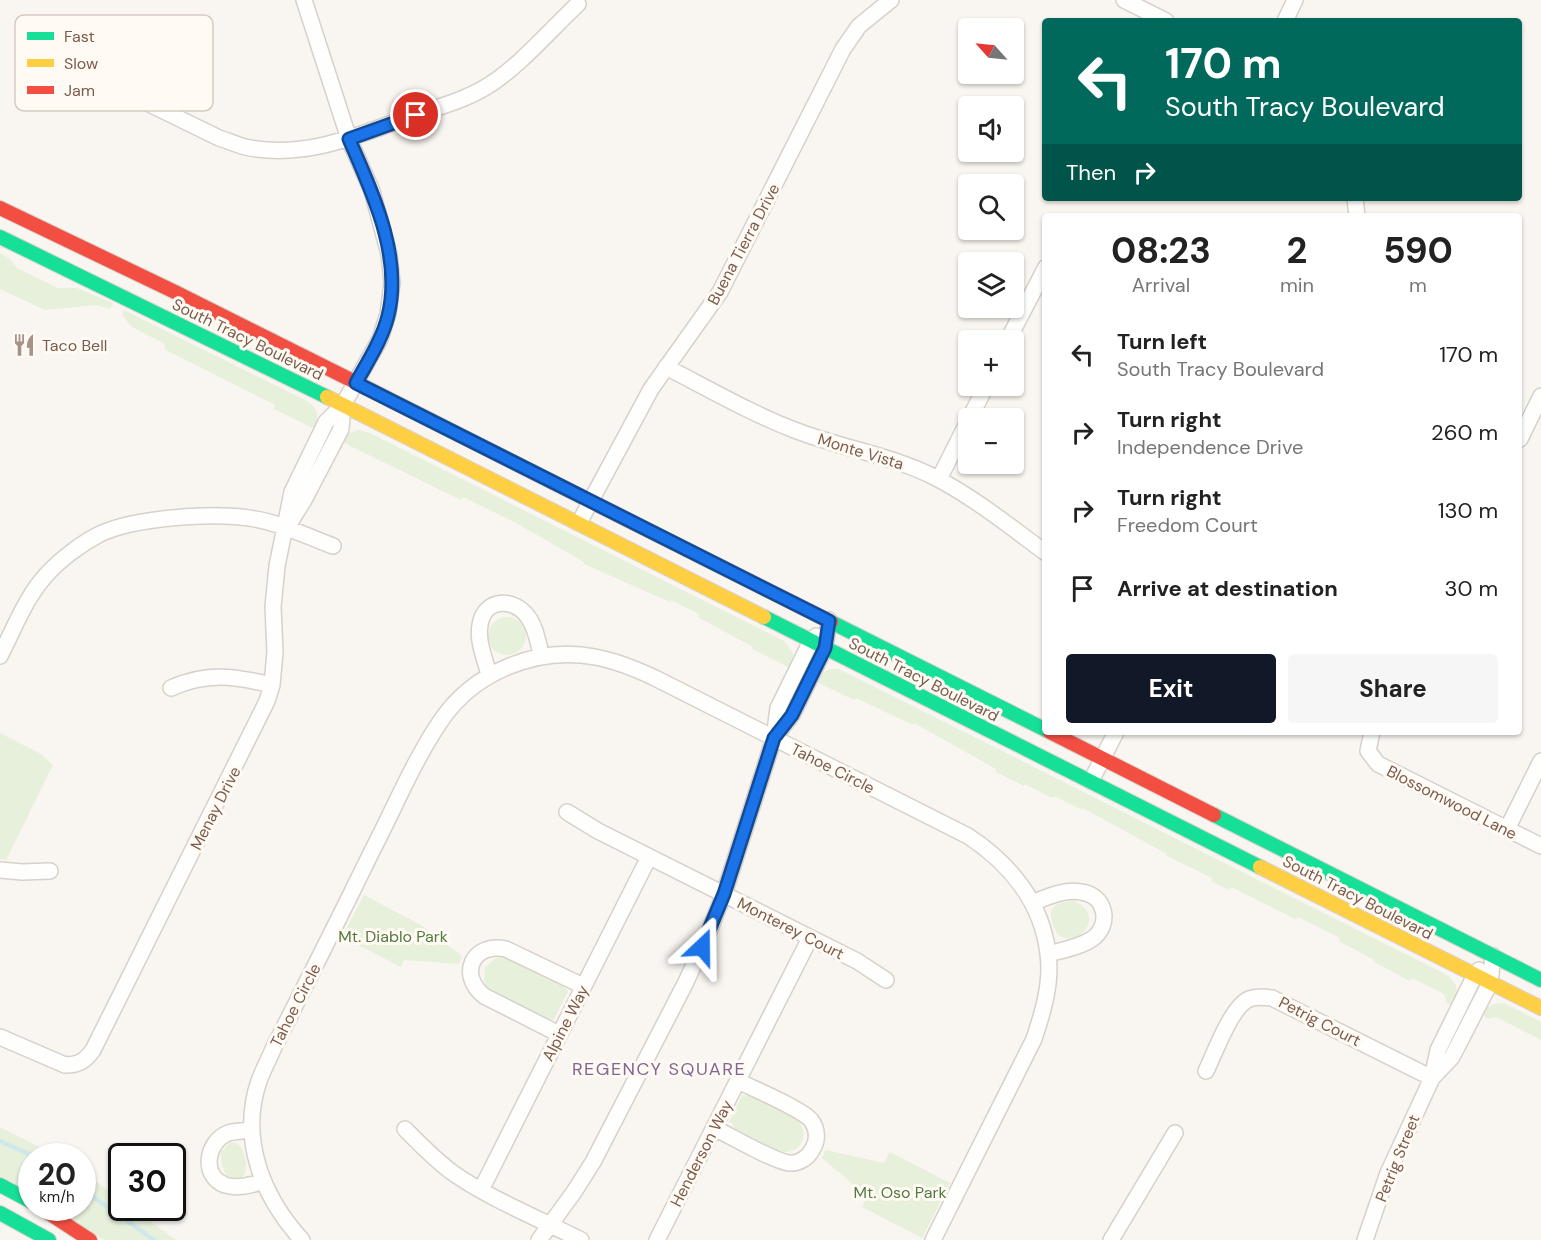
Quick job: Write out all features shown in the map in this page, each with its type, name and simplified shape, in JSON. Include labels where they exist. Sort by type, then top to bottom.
[{"type":"main road","name":"South Tracy Boulevard","points":[[0,208],[175,292],[1042,728]]},
{"type":"main road","name":"South Tracy Boulevard","points":[[0,237],[579,523],[1541,1008]]},
{"type":"main road","name":"South Tracy Boulevard","points":[[1056,735],[1541,980]]},
{"type":"main road","points":[[0,1185],[18,1195]]},
{"type":"main road","points":[[0,1213],[49,1240]]},
{"type":"main road","points":[[61,1221],[90,1240]]},
{"type":"street","name":"Menay Drive","points":[[0,1037],[65,1065],[76,1065],[86,1060],[93,1050],[267,701],[272,685],[275,652],[273,607],[277,566],[292,492],[326,422],[343,405],[380,339],[388,314],[392,283],[390,254],[372,191],[349,139],[304,0]]},
{"type":"street","name":"Buena Tierra Drive","points":[[579,523],[651,389],[720,292],[843,49],[860,27],[891,0]]},
{"type":"street","points":[[1124,0],[1160,18]]},
{"type":"street","points":[[1286,18],[1295,0]]},
{"type":"street","points":[[164,111],[219,138],[248,148],[277,151],[308,150],[349,139],[460,100],[486,87],[504,74],[578,4]]},
{"type":"street","points":[[1013,330],[1042,275]]},
{"type":"street","name":"Monte Vista","points":[[666,368],[799,432],[903,464],[939,479],[964,494],[1042,550]]},
{"type":"street","points":[[939,479],[981,396]]},
{"type":"street","points":[[1522,435],[1541,396]]},
{"type":"street","points":[[0,656],[28,601],[47,574],[99,535],[133,524],[207,515],[230,515],[258,519],[333,546]]},
{"type":"street","points":[[489,675],[481,647],[480,624],[485,611],[494,604],[506,602],[518,606],[528,617],[534,629],[542,656]]},
{"type":"street","points":[[539,1240],[574,1192],[616,1119],[686,982],[724,894],[774,738],[778,708],[818,644],[829,621]]},
{"type":"street","name":"Tahoe Circle","points":[[302,1240],[284,1221],[272,1202],[262,1182],[255,1155],[252,1130],[253,1104],[259,1082],[274,1047],[415,766],[441,720],[471,689],[489,675],[515,663],[542,656],[567,654],[594,656],[625,664],[774,738],[968,836],[990,851],[1019,882],[1032,903],[1048,954],[1048,983],[1043,1012],[1034,1039],[933,1240]]},
{"type":"street","points":[[171,688],[192,679],[236,677],[272,685]]},
{"type":"street","points":[[1091,781],[1114,735]]},
{"type":"street","name":"Blossomwood Lane","points":[[1371,735],[1368,751],[1378,764],[1541,846]]},
{"type":"street","points":[[1507,829],[1541,761]]},
{"type":"street","name":"Monterey Court","points":[[567,812],[598,831],[857,962],[886,980]]},
{"type":"street","name":"Alpine Way","points":[[481,1190],[648,856]]},
{"type":"street","points":[[0,870],[50,871]]},
{"type":"street","points":[[1032,903],[1054,894],[1079,891],[1089,893],[1098,900],[1104,910],[1104,924],[1091,940],[1048,954]]},
{"type":"street","name":"Henderson Way","points":[[657,1240],[810,938]]},
{"type":"street","points":[[559,1034],[476,990],[471,979],[470,968],[476,955],[495,946],[506,948],[583,986]]},
{"type":"street","name":"Petrig Street","points":[[1365,1240],[1388,1173],[1432,1078],[1438,1050],[1475,975],[1493,956]]},
{"type":"street","name":"Petrig Street","points":[[1432,1078],[1452,1057],[1490,983],[1493,956]]},
{"type":"street","name":"Petrig Court","points":[[1206,1071],[1236,1011],[1247,1000],[1260,996],[1272,998],[1432,1078]]},
{"type":"street","points":[[714,1128],[774,1158],[789,1163],[801,1161],[811,1154],[817,1142],[816,1130],[810,1119],[738,1081]]},
{"type":"street","points":[[405,1129],[453,1173],[481,1190],[581,1240]]},
{"type":"street","points":[[252,1130],[227,1134],[217,1142],[209,1154],[209,1166],[214,1177],[224,1185],[237,1187],[262,1182]]},
{"type":"street","points":[[1111,1240],[1175,1133]]},
{"type":"green space","points":[[0,253],[9,258],[17,268],[58,288],[77,288],[113,303],[110,309],[97,305],[45,310],[0,289]]},
{"type":"green space","points":[[124,310],[307,401],[317,413],[315,429],[274,409],[275,405],[164,349],[165,344],[132,327],[122,315]]},
{"type":"green space","points":[[358,430],[370,433],[784,641],[793,653],[790,668],[752,649],[753,647],[698,617],[699,614],[584,564],[516,523],[463,497],[461,500],[342,442],[347,434]]},
{"type":"green space","points":[[507,617],[520,623],[526,636],[520,649],[507,655],[494,649],[488,636],[494,623]]},
{"type":"green space","points":[[829,669],[839,669],[1445,974],[1457,988],[1453,1006],[1447,1003],[1444,994],[1412,978],[1410,981],[1374,962],[1339,941],[1340,938],[1298,917],[1297,920],[1231,887],[1229,890],[1211,881],[1212,878],[1167,856],[1083,808],[1082,810],[1054,796],[1052,798],[996,772],[996,769],[914,723],[913,725],[817,682]]},
{"type":"green space","points":[[0,733],[41,754],[53,765],[6,860],[0,859]]},
{"type":"green space","name":"Mt. Diablo Park","points":[[364,895],[421,925],[462,956],[459,964],[404,960],[401,967],[342,937]]},
{"type":"green space","points":[[1073,901],[1085,908],[1089,917],[1088,925],[1075,938],[1066,939],[1058,934],[1052,922],[1051,912],[1058,904]]},
{"type":"green space","points":[[496,958],[511,958],[559,983],[568,991],[554,1020],[541,1017],[487,989],[484,981],[485,967]]},
{"type":"green space","points":[[1499,1003],[1506,1004],[1541,1022],[1541,1040],[1496,1017],[1487,1019],[1483,1014],[1486,1009]]},
{"type":"green space","points":[[742,1095],[756,1097],[799,1121],[803,1132],[801,1143],[788,1152],[779,1151],[759,1145],[735,1130],[733,1124],[729,1122]]},
{"type":"green space","points":[[0,1127],[31,1143],[18,1143],[18,1186],[0,1176]]},
{"type":"green space","points":[[230,1142],[239,1145],[244,1155],[245,1173],[238,1179],[227,1176],[222,1164],[221,1152]]},
{"type":"green space","name":"Mt. Oso Park","points":[[826,1150],[884,1163],[890,1152],[950,1183],[922,1238],[862,1207],[867,1196],[822,1158]]},
{"type":"green space","points":[[96,1182],[108,1190],[108,1221],[150,1221],[176,1240],[104,1240],[76,1221],[96,1221]]},
{"type":"waterway","points":[[0,1141],[18,1149]]},
{"type":"waterway","points":[[96,1199],[154,1240]]},
{"type":"traffic: fast","points":[[0,237],[327,397]]},
{"type":"traffic: fast","points":[[764,617],[1260,867]]},
{"type":"traffic: fast","points":[[831,622],[1042,728]]},
{"type":"traffic: fast","points":[[1214,815],[1541,980]]},
{"type":"traffic: fast","points":[[0,1185],[18,1195]]},
{"type":"traffic: fast","points":[[0,1213],[49,1240]]},
{"type":"traffic: slow","points":[[353,381],[590,501]]},
{"type":"traffic: slow","points":[[327,397],[764,617]]},
{"type":"traffic: slow","points":[[1260,867],[1541,1008]]},
{"type":"traffic: jam","points":[[0,208],[353,381]]},
{"type":"traffic: jam","points":[[590,501],[831,622]]},
{"type":"traffic: jam","points":[[1056,735],[1214,815]]},
{"type":"traffic: jam","points":[[61,1221],[90,1240]]},
{"type":"place","name":"Taco Bell","points":[[24,345]]},
{"type":"district","name":"REGENCY SQUARE","points":[[659,1069]]},
{"type":"route","points":[[416,115],[349,139],[372,191],[390,254],[392,283],[388,314],[380,339],[356,383],[829,621],[825,648],[792,715],[774,738],[757,785],[724,894],[702,947]]}]
